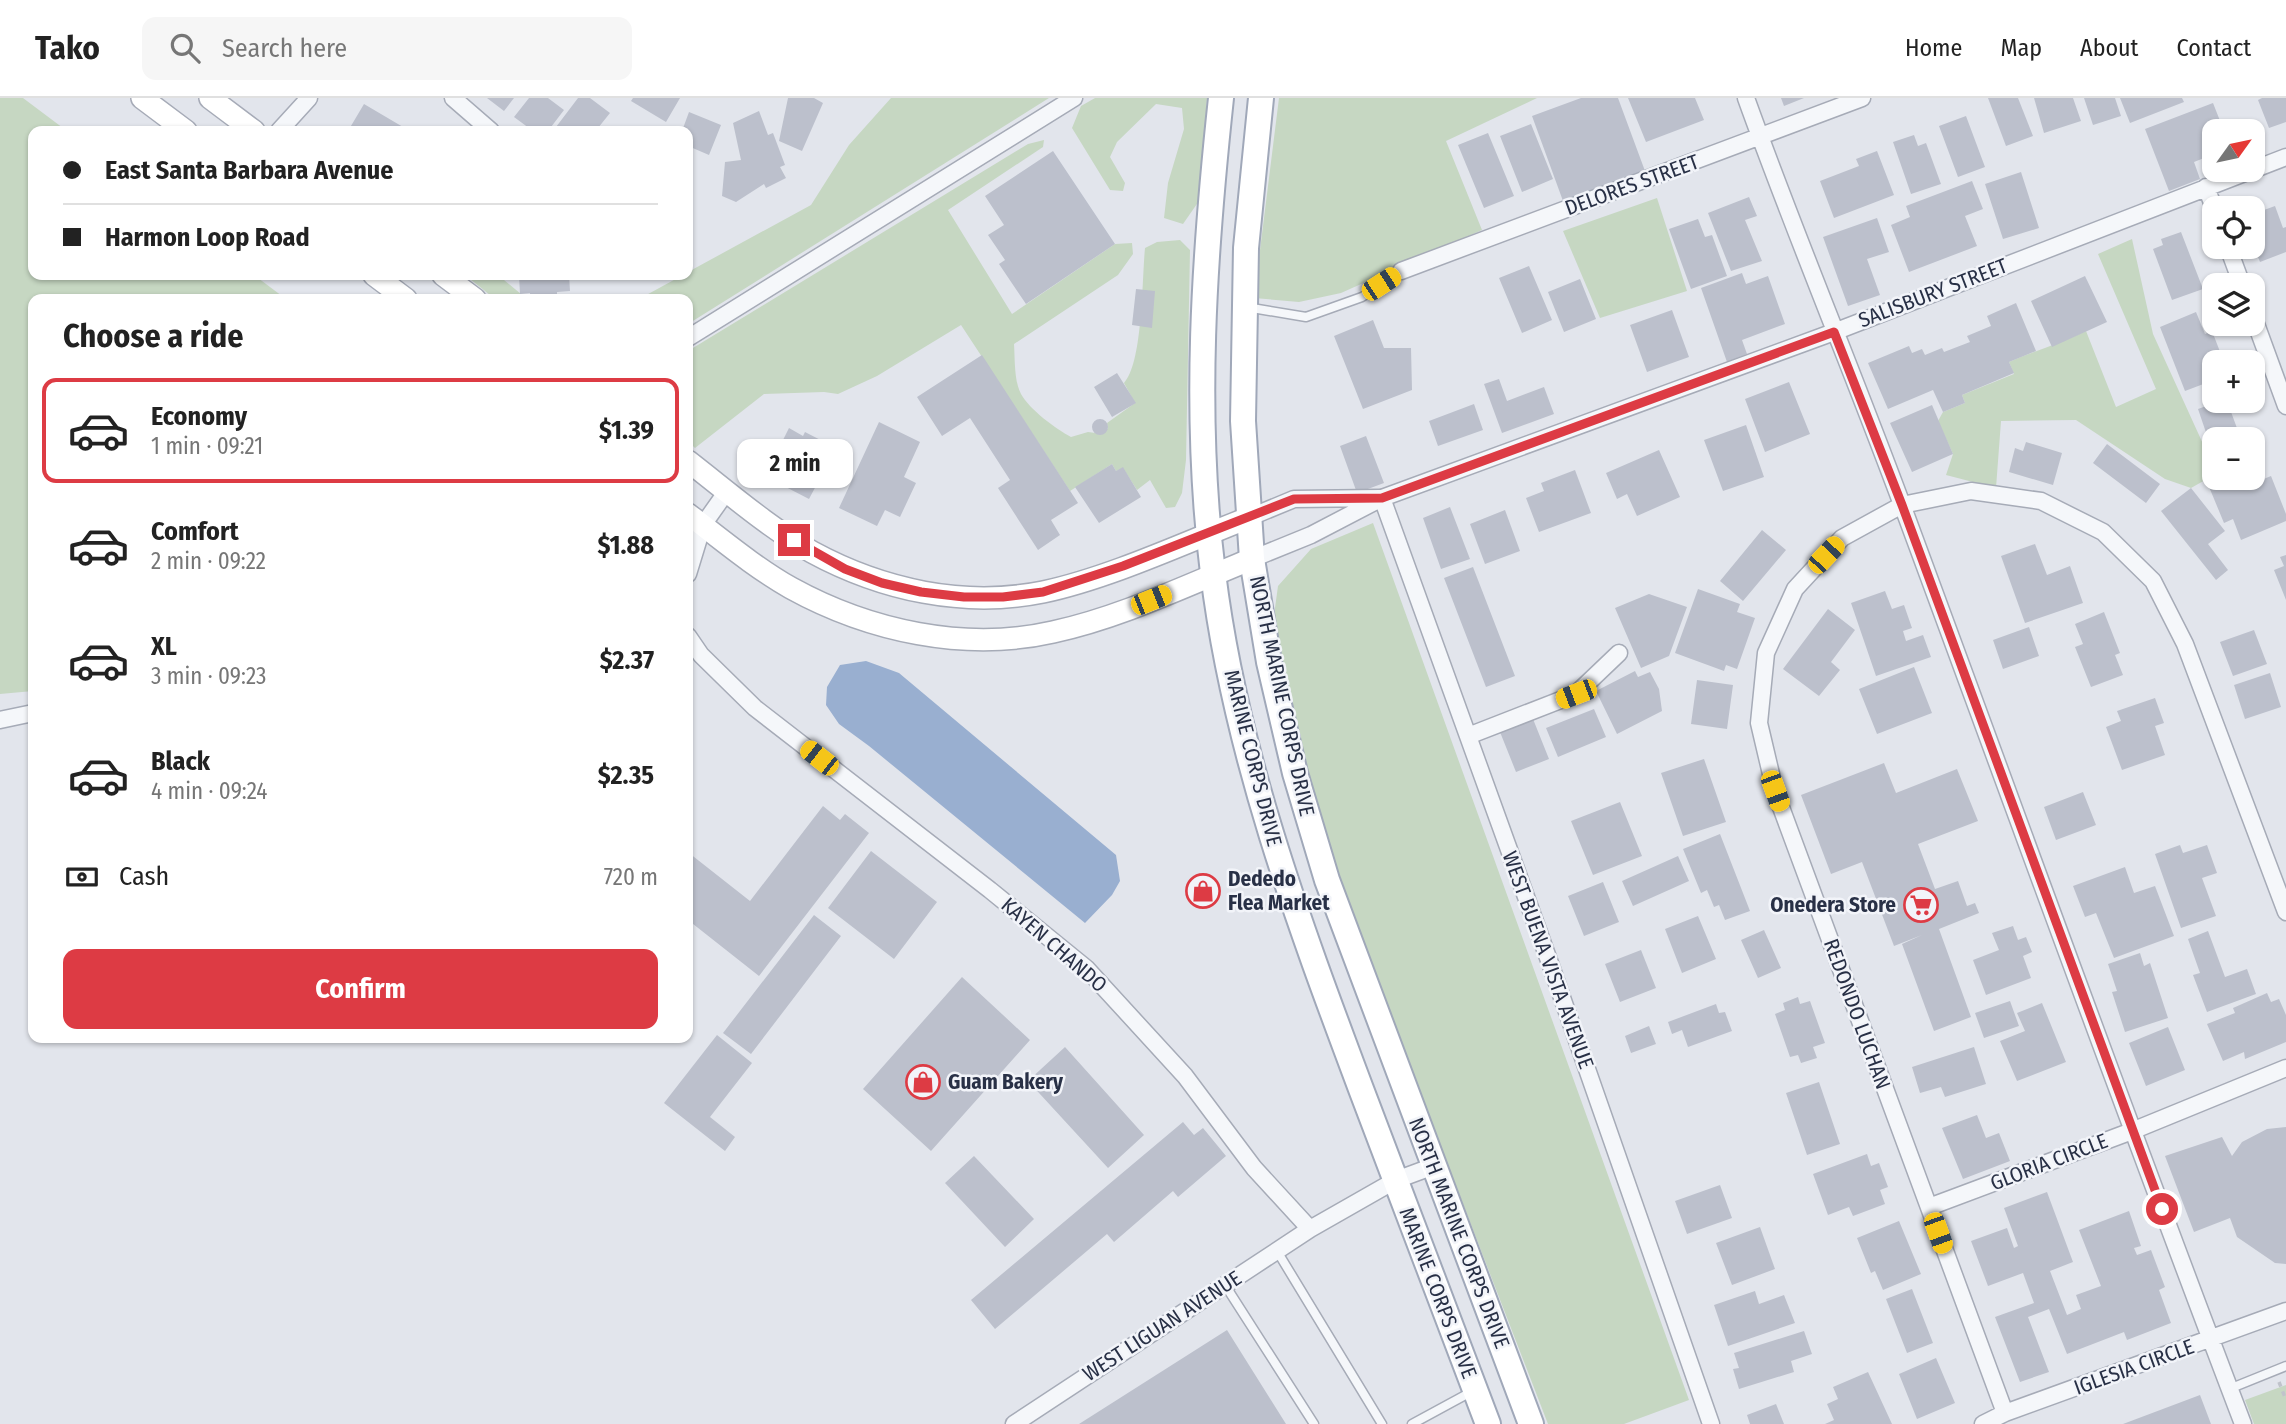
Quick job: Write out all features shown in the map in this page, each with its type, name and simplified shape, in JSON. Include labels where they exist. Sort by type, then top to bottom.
[{"type":"main road","points":[[142,98],[179,126]]},
{"type":"main road","points":[[211,98],[247,126]]},
{"type":"main road","name":"MARINE CORPS DRIVE","points":[[1221,98],[1210,189],[1203,303],[1202,422],[1213,575],[1240,718],[1271,835],[1308,948],[1488,1424]]},
{"type":"main road","name":"NORTH MARINE CORPS DRIVE","points":[[1261,98],[1251,193],[1244,307],[1243,421],[1252,559],[1269,662],[1309,824],[1346,934],[1531,1424]]},
{"type":"main road","points":[[381,280],[399,294]]},
{"type":"main road","points":[[450,280],[468,294]]},
{"type":"main road","points":[[693,465],[777,529],[845,569],[882,583],[921,592],[964,597],[1003,597],[1043,592],[1086,580],[1248,518]]},
{"type":"main road","points":[[695,519],[744,557],[790,587],[828,607],[870,623],[915,633],[962,638],[1006,639],[1052,632],[1099,619],[1252,559]]},
{"type":"street","points":[[284,126],[309,98]]},
{"type":"street","points":[[453,98],[485,126]]},
{"type":"street","points":[[693,335],[1074,98]]},
{"type":"street","points":[[1746,98],[1902,505],[2132,1131],[2243,1424]]},
{"type":"street","name":"DELORES STREET","points":[[1401,271],[1862,98]]},
{"type":"street","name":"SALISBURY STREET","points":[[1252,559],[1311,535],[1382,498],[1834,332],[2286,158]]},
{"type":"street","points":[[2206,187],[2209,196]]},
{"type":"street","points":[[2260,336],[2286,405]]},
{"type":"street","points":[[695,519],[727,491]]},
{"type":"street","name":"REDONDO LUCHAN","points":[[2005,1413],[1775,791],[1759,723],[1766,653],[1795,589],[1842,538],[1902,505],[1971,491],[2041,501],[2104,532],[2153,581],[2185,644],[2286,912]]},
{"type":"street","name":"SALISBURY STREET","points":[[1248,518],[1294,499],[1382,498]]},
{"type":"street","name":"WEST BUENA VISTA AVENUE","points":[[1382,498],[1551,966],[1710,1424]]},
{"type":"street","name":"KAYEN CHANDO","points":[[693,643],[701,655],[755,708],[1086,968],[1185,1076],[1254,1168],[1310,1229]]},
{"type":"street","points":[[1468,736],[1576,694],[1619,653]]},
{"type":"street","points":[[0,720],[28,714]]},
{"type":"street","name":"GLORIA CIRCLE","points":[[1929,1208],[2132,1131],[2286,1068]]},
{"type":"street","points":[[1310,1229],[1396,1181],[1434,1166]]},
{"type":"street","name":"WEST LIGUAN AVENUE","points":[[1014,1424],[1310,1229]]},
{"type":"street","name":"IGLESIA CIRCLE","points":[[1986,1423],[2005,1413],[2286,1311]]},
{"type":"lane","points":[[1244,307],[1306,317],[1362,297],[1401,271]]},
{"type":"lane","points":[[1277,1251],[1382,1424]]},
{"type":"lane","points":[[1225,1285],[1314,1424]]},
{"type":"lane","points":[[2230,1389],[2286,1366]]},
{"type":"lane","points":[[1412,1424],[1475,1390]]},
{"type":"path","points":[[2275,1371],[2286,1400]]},
{"type":"green space","points":[[0,98],[23,98],[60,126],[28,126],[28,280],[261,280],[279,294],[28,294],[28,691],[0,694]]},
{"type":"green space","points":[[891,98],[1049,98],[693,321],[693,294],[648,294],[674,280],[693,280],[693,269],[811,205],[849,145]]},
{"type":"green space","points":[[1095,98],[1207,98],[1199,201],[1183,224],[1164,218],[1168,183],[1184,129],[1182,108],[1156,104],[1117,142],[1110,157],[1125,183],[1123,191],[1110,190],[1072,128],[1081,106]]},
{"type":"green space","points":[[1279,98],[1537,98],[1446,141],[1482,230],[1341,293],[1299,302],[1254,298]]},
{"type":"green space","points":[[1044,140],[1043,147],[948,210],[1012,314],[1115,244],[1132,243],[1133,254],[1118,275],[1014,344],[1016,376],[1021,394],[1030,406],[1058,429],[1071,437],[1088,432],[1103,434],[1108,428],[1107,423],[1135,403],[1124,383],[1135,358],[1138,339],[1145,248],[1157,242],[1180,240],[1190,250],[1186,460],[1182,493],[1175,507],[1166,508],[1150,480],[1137,490],[1123,468],[1116,471],[1112,464],[1070,491],[961,325],[877,376],[838,394],[764,394],[695,448],[693,446],[693,348],[1028,144]]},
{"type":"green space","points":[[1657,198],[1687,291],[1600,318],[1563,231]]},
{"type":"green space","points":[[2132,239],[2153,334],[2202,442],[2202,482],[2191,488],[2165,479],[2076,420],[2001,421],[1996,488],[1946,475],[1953,454],[1938,421],[1943,412],[1965,403],[1962,395],[2014,374],[2009,362],[2086,331],[2116,407],[2156,389],[2098,254]]},
{"type":"green space","points":[[471,280],[504,280],[521,294],[489,294]]},
{"type":"green space","points":[[1373,523],[1689,1400],[1624,1424],[1548,1424],[1341,888],[1271,637],[1278,586],[1311,549]]},
{"type":"green space","points":[[2286,1385],[2286,1424],[2254,1424],[2245,1400]]},
{"type":"water","points":[[866,661],[899,673],[1116,855],[1120,881],[1112,895],[1085,923],[839,724],[826,705],[827,687],[840,665]]},
{"type":"building","points":[[487,98],[514,98],[504,111]]},
{"type":"building","points":[[529,98],[548,98],[564,110],[552,126],[526,126],[514,117]]},
{"type":"building","points":[[578,98],[590,98],[610,113],[600,126],[557,126]]},
{"type":"building","points":[[633,98],[680,98],[666,122],[631,101]]},
{"type":"building","points":[[788,98],[814,98],[823,103],[802,151],[779,141]]},
{"type":"building","points":[[1581,98],[1618,98],[1645,171],[1563,201],[1532,116]]},
{"type":"building","points":[[1628,98],[1695,98],[1704,120],[1646,142]]},
{"type":"building","points":[[1781,98],[1804,98],[1784,106]]},
{"type":"building","points":[[1988,98],[2018,98],[2033,136],[2006,146]]},
{"type":"building","points":[[2034,98],[2073,98],[2081,121],[2044,133]]},
{"type":"building","points":[[2084,98],[2115,98],[2121,116],[2093,125]]},
{"type":"building","points":[[2120,98],[2182,98],[2184,102],[2130,123]]},
{"type":"building","points":[[2286,98],[2286,122],[2269,128],[2258,100]]},
{"type":"building","points":[[2213,103],[2219,119],[2202,119],[2202,159],[2194,162],[2200,179],[2169,191],[2145,129]]},
{"type":"building","points":[[364,104],[401,126],[351,126]]},
{"type":"building","points":[[759,111],[768,135],[773,133],[785,165],[780,167],[786,178],[766,188],[764,184],[736,202],[722,196],[725,162],[741,160],[733,123]]},
{"type":"building","points":[[689,112],[721,125],[709,155],[693,148],[693,126],[684,126]]},
{"type":"building","points":[[1966,116],[1985,167],[1958,177],[1939,126]]},
{"type":"building","points":[[1531,124],[1553,179],[1522,192],[1500,136]]},
{"type":"building","points":[[1488,133],[1514,196],[1484,208],[1458,145]]},
{"type":"building","points":[[1914,135],[1918,146],[1926,143],[1941,184],[1911,194],[1893,142]]},
{"type":"building","points":[[1053,151],[1115,244],[1026,304],[999,264],[1005,260],[988,235],[1004,225],[985,196]]},
{"type":"building","points":[[1877,151],[1894,195],[1834,218],[1820,181],[1859,166],[1856,159]]},
{"type":"building","points":[[2021,172],[2039,228],[2003,239],[1985,184]]},
{"type":"building","points":[[1972,181],[1983,209],[1965,216],[1977,246],[1909,272],[1891,225],[1910,217],[1906,206]]},
{"type":"building","points":[[1749,197],[1757,216],[1745,220],[1762,261],[1731,271],[1708,213]]},
{"type":"building","points":[[2275,206],[2283,228],[2286,227],[2286,252],[2260,262],[2259,259],[2265,259],[2265,210]]},
{"type":"building","points":[[1877,218],[1889,252],[1867,259],[1880,295],[1848,306],[1823,237]]},
{"type":"building","points":[[1698,219],[1705,237],[1712,235],[1727,276],[1691,289],[1669,229]]},
{"type":"building","points":[[2181,232],[2202,289],[2172,300],[2153,249],[2163,245],[2161,239]]},
{"type":"building","points":[[1529,266],[1552,320],[1522,333],[1499,278]]},
{"type":"building","points":[[1742,273],[1746,284],[1768,276],[1785,324],[1742,340],[1747,354],[1727,362],[1701,288]]},
{"type":"building","points":[[2085,276],[2107,322],[2052,347],[2031,301]]},
{"type":"building","points":[[1580,279],[1596,319],[1564,332],[1548,292]]},
{"type":"building","points":[[519,280],[569,280],[570,291],[557,294],[520,294]]},
{"type":"building","points":[[1136,289],[1155,291],[1152,328],[1132,325]]},
{"type":"building","points":[[2016,303],[2036,351],[2009,362],[2014,373],[1962,395],[1965,403],[1943,412],[1933,390],[1888,409],[1868,363],[1909,346],[1912,353],[1922,349],[1925,355],[1942,348],[1944,352],[1970,342],[1967,336],[1991,326],[1987,316]]},
{"type":"building","points":[[1672,310],[1689,357],[1647,372],[1630,325]]},
{"type":"building","points":[[2196,312],[2202,327],[2202,336],[2214,336],[2219,350],[2202,350],[2202,385],[2185,391],[2160,327]]},
{"type":"building","points":[[1373,320],[1384,348],[1411,348],[1412,390],[1363,409],[1334,336]]},
{"type":"building","points":[[982,355],[1078,503],[1051,520],[1060,535],[1038,550],[998,488],[1010,480],[970,418],[942,436],[917,397]]},
{"type":"building","points":[[1117,373],[1136,403],[1112,417],[1094,387]]},
{"type":"building","points":[[1499,379],[1507,401],[1544,387],[1554,414],[1502,433],[1484,384]]},
{"type":"building","points":[[1789,382],[1810,434],[1765,452],[1745,399]]},
{"type":"building","points":[[1474,404],[1483,430],[1438,446],[1429,421]]},
{"type":"building","points":[[1932,405],[1953,454],[1912,472],[1890,423]]},
{"type":"building","points":[[2202,408],[2202,413],[2231,413],[2237,427],[2204,427],[2198,409]]},
{"type":"building","points":[[1100,419],[1106,421],[1106,433],[1100,435],[1094,433],[1092,427],[1094,421]]},
{"type":"building","points":[[879,422],[920,442],[904,477],[916,483],[900,517],[885,510],[877,526],[839,508]]},
{"type":"building","points":[[1746,425],[1764,477],[1723,491],[1704,440]]},
{"type":"building","points":[[789,428],[803,436],[805,432],[836,448],[809,499],[778,483],[781,469],[771,464]]},
{"type":"building","points":[[1366,436],[1384,483],[1357,493],[1340,446]]},
{"type":"building","points":[[2026,442],[2062,453],[2053,485],[2009,472],[2015,448],[2023,451]]},
{"type":"building","points":[[2107,444],[2160,484],[2146,503],[2093,463]]},
{"type":"building","points":[[1659,450],[1680,497],[1637,516],[1627,494],[1617,499],[1606,473]]},
{"type":"building","points":[[1112,464],[1116,471],[1123,467],[1141,497],[1099,523],[1075,487]]},
{"type":"building","points":[[1575,470],[1591,513],[1539,532],[1526,498],[1544,491],[1541,483]]},
{"type":"building","points":[[2271,476],[2286,514],[2286,521],[2241,540],[2233,519],[2224,523],[2210,490],[2265,490],[2265,478]]},
{"type":"building","points":[[2191,488],[2225,531],[2208,544],[2228,570],[2216,580],[2161,511]]},
{"type":"building","points":[[1450,507],[1470,559],[1441,569],[1423,518]]},
{"type":"building","points":[[1505,510],[1520,551],[1485,564],[1470,524]]},
{"type":"building","points":[[1762,530],[1786,550],[1743,601],[1720,581]]},
{"type":"building","points":[[2035,544],[2047,575],[2070,566],[2083,603],[2025,623],[2001,556]]},
{"type":"building","points":[[2286,555],[2286,600],[2274,570],[2284,566],[2280,557]]},
{"type":"building","points":[[1473,567],[1515,676],[1486,687],[1444,578]]},
{"type":"building","points":[[1698,589],[1740,604],[1737,612],[1755,618],[1737,669],[1726,665],[1724,671],[1675,653]]},
{"type":"building","points":[[1885,591],[1892,609],[1904,605],[1912,628],[1903,631],[1906,641],[1923,635],[1931,657],[1876,676],[1851,603]]},
{"type":"building","points":[[1649,594],[1687,607],[1669,656],[1641,668],[1615,608]]},
{"type":"building","points":[[1828,609],[1855,630],[1831,662],[1840,670],[1819,696],[1783,669]]},
{"type":"building","points":[[2104,612],[2120,653],[2115,655],[2123,675],[2091,687],[2075,647],[2083,644],[2075,624]]},
{"type":"building","points":[[2029,627],[2039,656],[2003,669],[1993,640]]},
{"type":"building","points":[[2254,630],[2267,664],[2233,676],[2220,642]]},
{"type":"building","points":[[1914,667],[1932,713],[1877,734],[1859,689]]},
{"type":"building","points":[[1635,671],[1638,677],[1650,672],[1659,689],[1662,711],[1617,734],[1596,691]]},
{"type":"building","points":[[2270,673],[2281,707],[2245,719],[2234,685]]},
{"type":"building","points":[[1697,680],[1733,685],[1727,729],[1691,724]]},
{"type":"building","points":[[2155,698],[2164,723],[2155,726],[2165,755],[2122,770],[2106,727],[2121,721],[2117,711]]},
{"type":"building","points":[[1594,709],[1606,737],[1558,757],[1546,728]]},
{"type":"building","points":[[1533,719],[1549,759],[1516,772],[1500,732]]},
{"type":"building","points":[[1704,759],[1726,822],[1683,836],[1661,773]]},
{"type":"building","points":[[1884,763],[1896,793],[1957,769],[1978,821],[1918,844],[1935,889],[1958,881],[1967,906],[1975,903],[1979,913],[1939,929],[1971,1017],[1934,1031],[1902,944],[1922,935],[1894,946],[1862,862],[1831,874],[1801,795]]},
{"type":"building","points":[[2083,792],[2096,825],[2056,840],[2044,807]]},
{"type":"building","points":[[1620,802],[1642,856],[1593,875],[1571,821]]},
{"type":"building","points":[[823,806],[840,820],[845,814],[869,833],[759,976],[693,924],[693,856],[750,901]]},
{"type":"building","points":[[1720,834],[1750,911],[1725,920],[1719,905],[1714,907],[1707,890],[1701,893],[1683,849]]},
{"type":"building","points":[[2180,845],[2183,853],[2207,845],[2217,873],[2202,878],[2216,916],[2181,928],[2155,854]]},
{"type":"building","points":[[871,851],[937,902],[894,959],[828,908]]},
{"type":"building","points":[[1678,856],[1689,881],[1633,906],[1622,881]]},
{"type":"building","points":[[2125,867],[2134,893],[2155,886],[2174,936],[2114,958],[2096,913],[2085,917],[2073,886]]},
{"type":"building","points":[[1603,882],[1619,922],[1584,936],[1568,896]]},
{"type":"building","points":[[814,915],[841,936],[751,1054],[723,1033]]},
{"type":"building","points":[[1698,916],[1716,959],[1682,973],[1665,929]]},
{"type":"building","points":[[2013,926],[2018,940],[2026,937],[2032,952],[2023,956],[2031,978],[1986,995],[1973,960],[1999,950],[1992,933]]},
{"type":"building","points":[[1764,930],[1781,968],[1758,978],[1741,940]]},
{"type":"building","points":[[2208,931],[2225,977],[2247,969],[2256,994],[2207,1012],[2193,975],[2200,973],[2188,939]]},
{"type":"building","points":[[1641,950],[1656,988],[1620,1002],[1605,964]]},
{"type":"building","points":[[2140,953],[2144,966],[2150,963],[2168,1018],[2125,1032],[2112,992],[2117,991],[2108,964]]},
{"type":"building","points":[[962,977],[1030,1040],[931,1151],[863,1089]]},
{"type":"building","points":[[2267,993],[2271,1002],[2279,999],[2286,1015],[2286,1042],[2245,1059],[2244,1052],[2223,1061],[2207,1024],[2235,1013],[2233,1008]]},
{"type":"building","points":[[1798,997],[1800,1004],[1810,1001],[1825,1043],[1813,1047],[1817,1058],[1801,1063],[1798,1055],[1790,1057],[1775,1014],[1785,1010],[1783,1003]]},
{"type":"building","points":[[2010,1001],[2019,1026],[1984,1038],[1975,1013]]},
{"type":"building","points":[[2042,1003],[2066,1062],[2017,1081],[2000,1041],[2025,1031],[2017,1013]]},
{"type":"building","points":[[1716,1004],[1719,1013],[1725,1012],[1732,1031],[1688,1047],[1682,1030],[1672,1034],[1668,1022]]},
{"type":"building","points":[[1649,1026],[1656,1044],[1631,1053],[1625,1036]]},
{"type":"building","points":[[2168,1027],[2185,1070],[2146,1086],[2129,1043]]},
{"type":"building","points":[[717,1035],[752,1063],[710,1117],[735,1137],[725,1151],[664,1103]]},
{"type":"building","points":[[1065,1047],[1144,1135],[1108,1168],[1028,1081]]},
{"type":"building","points":[[1974,1047],[1986,1084],[1945,1097],[1941,1087],[1920,1093],[1912,1067]]},
{"type":"building","points":[[1819,1082],[1840,1144],[1807,1155],[1786,1093]]},
{"type":"building","points":[[1977,1115],[1986,1138],[1999,1133],[2010,1161],[1963,1179],[1942,1128]]},
{"type":"building","points":[[1183,1122],[1194,1135],[1203,1128],[1226,1156],[1178,1197],[1173,1191],[1114,1242],[1107,1234],[995,1329],[971,1300]]},
{"type":"building","points":[[2286,1127],[2286,1264],[2275,1263],[2237,1237],[2230,1218],[2194,1232],[2165,1156],[2222,1137],[2232,1156],[2242,1142],[2267,1129]]},
{"type":"building","points":[[1867,1154],[1871,1166],[1879,1163],[1888,1187],[1880,1190],[1885,1204],[1853,1216],[1849,1207],[1828,1215],[1813,1174]]},
{"type":"building","points":[[974,1156],[1034,1219],[1005,1247],[945,1183]]},
{"type":"building","points":[[1720,1185],[1732,1218],[1687,1234],[1675,1201]]},
{"type":"building","points":[[2047,1192],[2073,1262],[2050,1271],[2067,1315],[2081,1309],[2076,1295],[2101,1286],[2079,1230],[2129,1211],[2141,1246],[2134,1248],[2137,1255],[2151,1250],[2165,1287],[2159,1290],[2171,1323],[2127,1340],[2124,1332],[2067,1354],[2049,1309],[2028,1317],[2049,1372],[2020,1382],[1995,1317],[2034,1303],[2023,1273],[1988,1286],[1971,1241],[2007,1228],[2014,1248],[2018,1246],[2004,1208]]},
{"type":"building","points":[[1899,1221],[1921,1274],[1883,1290],[1875,1271],[1871,1273],[1857,1238]]},
{"type":"building","points":[[1760,1227],[1775,1269],[1732,1285],[1716,1243]]},
{"type":"building","points":[[1912,1289],[1933,1343],[1907,1353],[1886,1299]]},
{"type":"building","points":[[1755,1291],[1759,1304],[1784,1295],[1795,1323],[1728,1346],[1714,1305]]},
{"type":"building","points":[[1227,1330],[1286,1424],[1079,1424]]},
{"type":"building","points":[[1804,1331],[1812,1354],[1791,1361],[1794,1372],[1739,1389],[1733,1369],[1739,1368],[1734,1353]]},
{"type":"building","points":[[1936,1358],[1955,1403],[1917,1419],[1899,1374]]},
{"type":"building","points":[[1868,1372],[1892,1424],[1825,1424],[1834,1420],[1827,1404],[1838,1399],[1833,1387]]},
{"type":"building","points":[[2200,1395],[2211,1424],[2123,1424]]},
{"type":"building","points":[[1776,1404],[1784,1424],[1750,1424],[1747,1415]]},
{"type":"place","name":"Dededo Flea Market","points":[[1203,891]]},
{"type":"place","name":"Onedera Store","points":[[1921,905]]},
{"type":"place","name":"Guam Bakery","points":[[923,1082]]},
{"type":"route","points":[[794,540],[845,569],[882,583],[921,592],[964,597],[1003,597],[1043,592],[1086,580],[1294,499],[1382,498],[1834,332],[1902,505],[2162,1209]]}]
